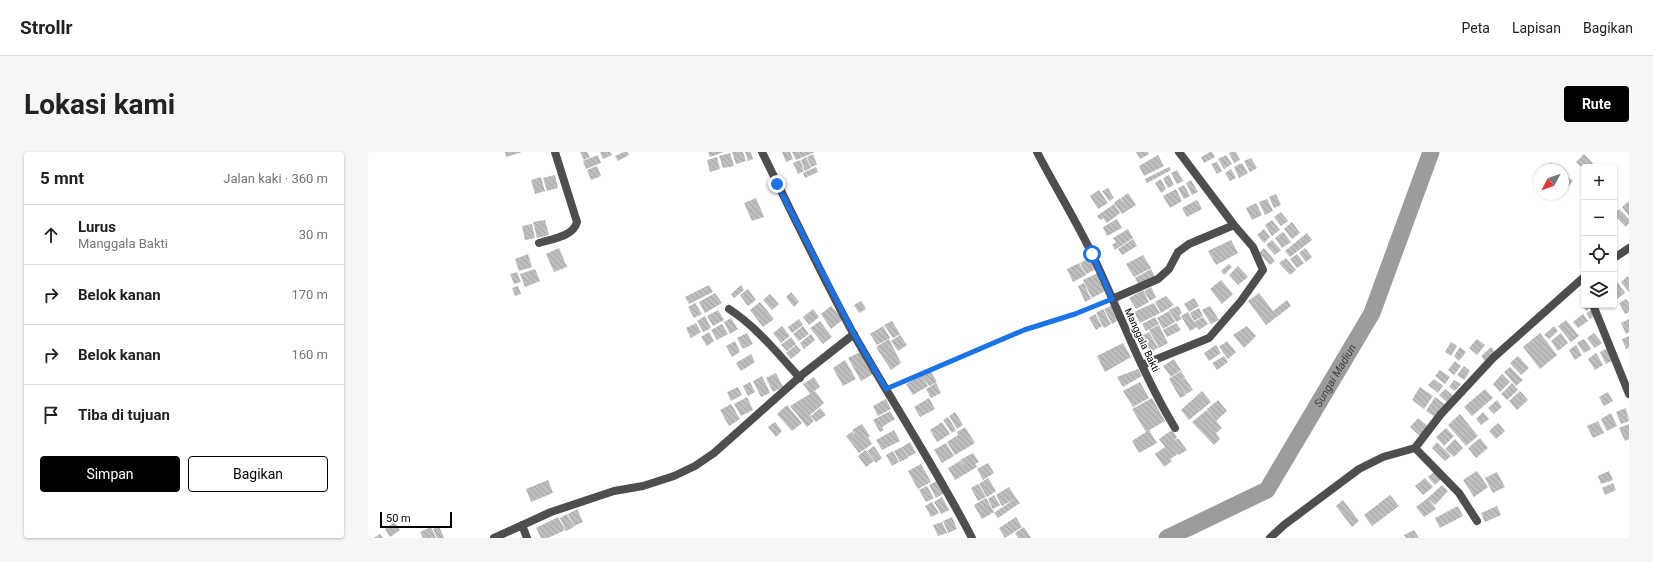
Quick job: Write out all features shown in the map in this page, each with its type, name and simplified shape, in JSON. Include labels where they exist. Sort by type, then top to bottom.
[{"type":"street","points":[[538,243],[568,233],[575,227],[577,222],[555,152]]},
{"type":"street","points":[[762,152],[804,238],[854,334],[953,502],[972,538]]},
{"type":"street","name":"Manggala Bakti","points":[[1037,152],[1092,254],[1161,406],[1175,428]]},
{"type":"street","points":[[1142,365],[1209,338],[1223,323],[1260,276],[1263,270],[1253,247],[1234,225],[1179,152]]},
{"type":"street","points":[[1112,299],[1158,279],[1169,269],[1178,252],[1189,244],[1234,225]]},
{"type":"street","points":[[1617,256],[1629,248]]},
{"type":"street","points":[[1270,538],[1284,524],[1359,469],[1383,457],[1415,448],[1441,414],[1493,358],[1581,282]]},
{"type":"street","points":[[1594,308],[1629,394]]},
{"type":"street","points":[[729,309],[740,316],[769,344],[800,378]]},
{"type":"street","points":[[494,538],[581,502],[614,491],[643,486],[674,476],[695,466],[714,453],[800,378],[854,334]]},
{"type":"street","points":[[1415,448],[1459,493],[1477,521]]},
{"type":"street","points":[[522,526],[527,538]]},
{"type":"path","points":[[886,389],[1024,330],[1075,314],[1112,299]]},
{"type":"building","points":[[505,152],[522,152],[506,157]]},
{"type":"building","points":[[580,152],[587,152],[590,157],[584,160]]},
{"type":"building","points":[[600,152],[610,152],[612,155],[603,159]]},
{"type":"building","points":[[627,152],[629,155],[618,161],[615,156]]},
{"type":"building","points":[[708,152],[724,152],[710,157]]},
{"type":"building","points":[[732,152],[743,152],[746,161],[736,164]]},
{"type":"building","points":[[745,152],[751,152],[753,159],[748,161]]},
{"type":"building","points":[[782,152],[790,152],[793,159],[786,162]]},
{"type":"building","points":[[792,152],[815,152],[796,160]]},
{"type":"building","points":[[1136,152],[1148,152],[1149,154],[1140,159]]},
{"type":"building","points":[[1212,152],[1215,157],[1204,163],[1201,157]]},
{"type":"building","points":[[1236,152],[1240,160],[1234,163],[1229,153]]},
{"type":"building","points":[[730,153],[734,166],[723,168],[719,156]]},
{"type":"building","points":[[813,154],[817,165],[811,167],[807,157]]},
{"type":"building","points":[[1584,154],[1593,163],[1581,164],[1581,167],[1576,162]]},
{"type":"building","points":[[598,155],[601,163],[586,169],[583,161]]},
{"type":"building","points":[[1158,155],[1164,166],[1144,176],[1139,166]]},
{"type":"building","points":[[1226,155],[1232,164],[1224,169],[1218,159]]},
{"type":"building","points":[[717,157],[720,169],[710,172],[707,160]]},
{"type":"building","points":[[806,157],[811,168],[805,171],[801,160]]},
{"type":"building","points":[[1251,158],[1257,168],[1250,172],[1244,161]]},
{"type":"building","points":[[800,160],[804,171],[798,174],[793,163]]},
{"type":"building","points":[[1217,162],[1222,171],[1217,174],[1211,164]]},
{"type":"building","points":[[1242,163],[1248,173],[1239,178],[1234,167]]},
{"type":"building","points":[[597,166],[601,176],[591,180],[587,170]]},
{"type":"building","points":[[816,167],[818,172],[805,178],[803,173]]},
{"type":"building","points":[[1169,167],[1171,170],[1147,183],[1145,179]]},
{"type":"building","points":[[1231,169],[1236,178],[1230,181],[1225,173]]},
{"type":"building","points":[[1177,170],[1183,181],[1177,184],[1171,173]]},
{"type":"building","points":[[555,175],[558,188],[547,191],[543,178]]},
{"type":"building","points":[[1169,175],[1174,185],[1168,188],[1163,178]]},
{"type":"building","points":[[541,177],[545,191],[535,194],[531,180]]},
{"type":"building","points":[[1569,178],[1573,181],[1569,186]]},
{"type":"building","points":[[1161,179],[1166,189],[1161,193],[1155,183]]},
{"type":"building","points":[[1191,180],[1198,192],[1192,195],[1186,183]]},
{"type":"building","points":[[1184,185],[1190,196],[1184,199],[1178,188]]},
{"type":"building","points":[[1108,188],[1114,198],[1109,201],[1102,191]]},
{"type":"building","points":[[1176,189],[1182,201],[1170,208],[1163,196]]},
{"type":"building","points":[[1099,190],[1108,203],[1098,209],[1090,196]]},
{"type":"building","points":[[1128,193],[1136,205],[1122,214],[1114,203],[1120,198],[1125,204],[1121,198]]},
{"type":"building","points":[[1276,194],[1281,205],[1274,208],[1269,197]]},
{"type":"building","points":[[756,198],[764,217],[752,221],[744,203]]},
{"type":"building","points":[[1267,199],[1273,211],[1265,215],[1259,202]]},
{"type":"building","points":[[1197,200],[1202,209],[1187,217],[1182,208]]},
{"type":"building","points":[[1629,201],[1629,216],[1622,207]]},
{"type":"building","points":[[1256,203],[1262,215],[1252,220],[1246,208]]},
{"type":"building","points":[[1114,204],[1120,213],[1107,223],[1103,218],[1101,220],[1097,216]]},
{"type":"building","points":[[1619,209],[1629,219],[1629,223],[1626,227],[1617,218],[1617,211]]},
{"type":"building","points":[[1281,212],[1288,221],[1281,226],[1274,217]]},
{"type":"building","points":[[1117,219],[1122,228],[1107,236],[1103,227]]},
{"type":"building","points":[[545,220],[549,235],[537,238],[533,222]]},
{"type":"building","points":[[1272,220],[1280,230],[1272,236],[1265,225]]},
{"type":"building","points":[[1292,222],[1300,233],[1292,239],[1284,229]]},
{"type":"building","points":[[532,224],[535,238],[525,240],[522,226]]},
{"type":"building","points":[[1128,229],[1133,238],[1115,250],[1112,245],[1116,242],[1113,238]]},
{"type":"building","points":[[1264,229],[1270,237],[1264,243],[1257,235]]},
{"type":"building","points":[[1283,232],[1291,242],[1282,248],[1275,238]]},
{"type":"building","points":[[1307,233],[1312,240],[1290,257],[1285,251]]},
{"type":"building","points":[[1133,239],[1137,246],[1122,255],[1118,249]]},
{"type":"building","points":[[1231,240],[1238,253],[1216,265],[1208,251]]},
{"type":"building","points":[[1272,240],[1281,250],[1275,255],[1266,245]]},
{"type":"building","points":[[559,248],[567,267],[554,272],[546,254]]},
{"type":"building","points":[[1264,248],[1275,261],[1270,265],[1259,253]]},
{"type":"building","points":[[1305,248],[1312,257],[1306,262],[1299,253]]},
{"type":"building","points":[[528,254],[532,267],[519,271],[515,259]]},
{"type":"building","points":[[1297,254],[1304,263],[1297,268],[1290,259]]},
{"type":"building","points":[[1143,255],[1151,268],[1134,277],[1126,264]]},
{"type":"building","points":[[1090,258],[1096,269],[1086,274],[1080,263]]},
{"type":"building","points":[[1286,258],[1296,270],[1290,275],[1279,263]]},
{"type":"building","points":[[1079,263],[1086,275],[1073,282],[1067,269]]},
{"type":"building","points":[[1229,264],[1232,267],[1224,275],[1221,271]]},
{"type":"building","points":[[1238,266],[1248,277],[1238,285],[1229,275]]},
{"type":"building","points":[[535,269],[540,281],[525,287],[520,274]]},
{"type":"building","points":[[1151,269],[1155,277],[1139,285],[1135,278]]},
{"type":"building","points":[[517,272],[521,282],[514,284],[510,274]]},
{"type":"building","points":[[1098,273],[1107,290],[1092,298],[1083,280]]},
{"type":"building","points":[[1628,276],[1629,278],[1629,292],[1621,282]]},
{"type":"building","points":[[1221,280],[1233,294],[1222,304],[1210,289]]},
{"type":"building","points":[[1084,283],[1091,299],[1085,302],[1078,286]]},
{"type":"building","points":[[1617,284],[1625,293],[1617,299]]},
{"type":"building","points":[[709,285],[713,292],[689,304],[685,297]]},
{"type":"building","points":[[741,285],[744,290],[734,298],[731,294]]},
{"type":"building","points":[[518,286],[521,294],[515,296],[512,288]]},
{"type":"building","points":[[1151,287],[1156,297],[1150,301],[1144,291]]},
{"type":"building","points":[[748,289],[756,300],[748,306],[740,295]]},
{"type":"building","points":[[1143,290],[1149,302],[1136,309],[1129,298]]},
{"type":"building","points":[[791,292],[799,302],[794,307],[786,297]]},
{"type":"building","points":[[715,293],[722,303],[705,313],[699,302]]},
{"type":"building","points":[[1259,293],[1273,311],[1287,300],[1291,306],[1266,325],[1248,301]]},
{"type":"building","points":[[770,294],[779,304],[772,310],[763,300]]},
{"type":"building","points":[[1166,296],[1174,305],[1161,313],[1155,302]]},
{"type":"building","points":[[1194,298],[1199,306],[1189,312],[1184,304]]},
{"type":"building","points":[[1626,299],[1629,303],[1629,312],[1625,314],[1619,303]]},
{"type":"building","points":[[861,301],[866,309],[859,313],[854,305]]},
{"type":"building","points":[[760,302],[774,319],[763,327],[750,310]]},
{"type":"building","points":[[695,303],[702,314],[694,318],[688,307]]},
{"type":"building","points":[[1154,303],[1160,313],[1140,323],[1134,312]]},
{"type":"building","points":[[831,306],[844,319],[831,329],[821,314]]},
{"type":"building","points":[[1111,306],[1119,320],[1112,324],[1104,309]]},
{"type":"building","points":[[1178,306],[1182,313],[1179,315],[1182,319],[1176,322],[1169,310]]},
{"type":"building","points":[[1210,306],[1219,320],[1211,324],[1202,310]]},
{"type":"building","points":[[1199,308],[1203,316],[1194,321],[1190,313]]},
{"type":"building","points":[[1595,308],[1598,314],[1590,319],[1586,313]]},
{"type":"building","points":[[813,309],[819,317],[809,325],[803,317]]},
{"type":"building","points":[[1103,309],[1111,324],[1104,328],[1096,313]]},
{"type":"building","points":[[718,310],[724,320],[713,326],[707,316]]},
{"type":"building","points":[[1169,311],[1175,322],[1163,329],[1157,318]]},
{"type":"building","points":[[1188,312],[1197,327],[1190,331],[1181,316]]},
{"type":"building","points":[[1095,314],[1102,326],[1096,330],[1089,318]]},
{"type":"building","points":[[1583,314],[1588,321],[1578,328],[1573,322]]},
{"type":"building","points":[[705,316],[711,328],[703,332],[697,321]]},
{"type":"building","points":[[1155,317],[1159,324],[1146,331],[1142,324]]},
{"type":"building","points":[[1203,317],[1208,324],[1199,330],[1194,322]]},
{"type":"building","points":[[731,318],[738,329],[730,334],[724,322]]},
{"type":"building","points":[[799,319],[803,325],[792,333],[788,327]]},
{"type":"building","points":[[1629,319],[1629,332],[1626,334],[1621,323]]},
{"type":"building","points":[[1566,320],[1579,336],[1571,342],[1558,326]]},
{"type":"building","points":[[820,321],[832,337],[823,344],[810,328]]},
{"type":"building","points":[[892,321],[900,334],[893,338],[884,325]]},
{"type":"building","points":[[696,323],[701,332],[691,338],[686,328]]},
{"type":"building","points":[[1176,323],[1181,330],[1167,337],[1163,330]]},
{"type":"building","points":[[722,324],[728,334],[717,340],[711,330]]},
{"type":"building","points":[[1159,325],[1168,343],[1159,348],[1149,330]]},
{"type":"building","points":[[782,326],[790,336],[781,343],[773,333]]},
{"type":"building","points":[[803,326],[809,334],[799,341],[793,334]]},
{"type":"building","points":[[883,326],[890,338],[877,345],[870,334]]},
{"type":"building","points":[[1247,326],[1256,336],[1244,348],[1233,335]]},
{"type":"building","points":[[1554,326],[1558,331],[1549,339],[1544,335]]},
{"type":"building","points":[[709,332],[714,341],[707,346],[701,337]]},
{"type":"building","points":[[1149,332],[1158,348],[1151,352],[1142,336]]},
{"type":"building","points":[[747,333],[753,344],[743,349],[737,338]]},
{"type":"building","points":[[1540,333],[1557,355],[1540,369],[1523,347]]},
{"type":"building","points":[[1561,333],[1568,343],[1558,351],[1551,341]]},
{"type":"building","points":[[1594,333],[1602,343],[1595,348],[1587,338]]},
{"type":"building","points":[[811,334],[815,340],[804,349],[800,343]]},
{"type":"building","points":[[900,335],[907,345],[898,351],[891,341]]},
{"type":"building","points":[[1629,336],[1629,348],[1626,349],[1622,339]]},
{"type":"building","points":[[791,337],[796,344],[787,351],[781,345]]},
{"type":"building","points":[[889,339],[901,363],[891,370],[876,347]]},
{"type":"building","points":[[1477,339],[1485,345],[1477,355],[1469,348]]},
{"type":"building","points":[[1584,339],[1591,349],[1584,353],[1577,343]]},
{"type":"building","points":[[735,341],[740,352],[732,357],[726,346]]},
{"type":"building","points":[[1227,341],[1236,352],[1228,359],[1219,347]]},
{"type":"building","points":[[1451,342],[1457,346],[1451,356],[1445,352]]},
{"type":"building","points":[[1123,343],[1131,357],[1105,372],[1097,356]]},
{"type":"building","points":[[796,345],[801,351],[791,359],[786,353]]},
{"type":"building","points":[[1216,345],[1221,353],[1209,361],[1204,353]]},
{"type":"building","points":[[1576,345],[1582,355],[1575,360],[1569,350]]},
{"type":"building","points":[[1460,347],[1466,352],[1459,361],[1454,356]]},
{"type":"building","points":[[1491,347],[1495,352],[1485,361],[1481,356]]},
{"type":"building","points":[[1608,348],[1615,359],[1606,364],[1600,352]]},
{"type":"building","points":[[862,351],[875,373],[861,381],[848,358]]},
{"type":"building","points":[[1596,353],[1603,365],[1595,370],[1588,359]]},
{"type":"building","points":[[751,354],[755,362],[741,371],[736,363]]},
{"type":"building","points":[[1224,356],[1228,362],[1217,370],[1212,363]]},
{"type":"building","points":[[1518,356],[1529,368],[1521,375],[1510,363]]},
{"type":"building","points":[[1174,359],[1181,370],[1171,377],[1163,366]]},
{"type":"building","points":[[845,360],[856,379],[843,386],[833,368]]},
{"type":"building","points":[[1455,361],[1461,366],[1454,375],[1448,370]]},
{"type":"building","points":[[1464,366],[1470,371],[1464,380],[1457,375]]},
{"type":"building","points":[[1510,367],[1523,380],[1516,386],[1504,372]]},
{"type":"building","points":[[1138,369],[1142,376],[1123,387],[1117,377]]},
{"type":"building","points":[[930,370],[937,382],[929,386],[922,375]]},
{"type":"building","points":[[1440,370],[1450,377],[1445,384],[1435,376]]},
{"type":"building","points":[[1181,371],[1185,377],[1180,381],[1185,378],[1193,390],[1186,394],[1178,382],[1186,395],[1180,398],[1169,379]]},
{"type":"building","points":[[776,373],[783,387],[773,392],[766,378]]},
{"type":"building","points":[[1502,374],[1510,382],[1500,392],[1493,384]]},
{"type":"building","points":[[922,375],[928,386],[913,395],[906,384]]},
{"type":"building","points":[[762,376],[770,393],[761,397],[753,381]]},
{"type":"building","points":[[814,377],[820,387],[810,394],[803,384]]},
{"type":"building","points":[[1434,379],[1443,386],[1438,393],[1428,385]]},
{"type":"building","points":[[1454,380],[1461,384],[1455,391],[1449,387]]},
{"type":"building","points":[[750,382],[755,392],[748,396],[743,386]]},
{"type":"building","points":[[1140,382],[1149,398],[1133,407],[1123,391]]},
{"type":"building","points":[[936,383],[941,393],[931,398],[926,389]]},
{"type":"building","points":[[1512,383],[1518,390],[1507,400],[1501,394]]},
{"type":"building","points":[[738,387],[742,395],[731,401],[727,392]]},
{"type":"building","points":[[1420,387],[1433,396],[1424,409],[1412,400]]},
{"type":"building","points":[[1445,389],[1456,398],[1450,405],[1439,395]]},
{"type":"building","points":[[1485,389],[1493,398],[1472,416],[1464,407]]},
{"type":"building","points":[[815,391],[824,403],[810,415],[814,421],[807,427],[790,406]]},
{"type":"building","points":[[1202,391],[1211,402],[1189,420],[1181,410]]},
{"type":"building","points":[[1520,391],[1528,400],[1517,410],[1509,401]]},
{"type":"building","points":[[1608,392],[1613,401],[1604,406],[1599,397]]},
{"type":"building","points":[[747,397],[753,410],[741,416],[734,404]]},
{"type":"building","points":[[1435,397],[1446,405],[1437,418],[1426,411]]},
{"type":"building","points":[[929,398],[935,409],[920,417],[914,407]]},
{"type":"building","points":[[1152,398],[1165,421],[1146,432],[1132,409]]},
{"type":"building","points":[[886,399],[891,409],[878,416],[873,406]]},
{"type":"building","points":[[1218,400],[1227,411],[1216,421],[1207,409]]},
{"type":"building","points":[[1497,400],[1502,407],[1494,414],[1488,408]]},
{"type":"building","points":[[731,404],[740,419],[729,426],[720,410]]},
{"type":"building","points":[[787,405],[802,423],[792,431],[777,414]]},
{"type":"building","points":[[820,408],[826,415],[816,422],[811,416]]},
{"type":"building","points":[[1626,408],[1629,421],[1621,424],[1616,412]]},
{"type":"building","points":[[1207,410],[1222,428],[1216,433],[1220,439],[1214,445],[1192,422]]},
{"type":"building","points":[[890,411],[895,419],[882,427],[884,430],[880,432],[873,420]]},
{"type":"building","points":[[955,412],[963,425],[957,429],[949,416]]},
{"type":"building","points":[[1483,412],[1489,419],[1481,425],[1476,419]]},
{"type":"building","points":[[1611,413],[1617,426],[1607,431],[1601,419]]},
{"type":"building","points":[[1460,414],[1478,436],[1466,446],[1448,425]]},
{"type":"building","points":[[948,417],[956,430],[952,433],[943,420]]},
{"type":"building","points":[[1418,418],[1429,427],[1421,437],[1410,427]]},
{"type":"building","points":[[1598,421],[1604,433],[1593,438],[1587,426]]},
{"type":"building","points":[[775,422],[782,431],[776,437],[768,427]]},
{"type":"building","points":[[942,422],[950,434],[937,442],[930,430]]},
{"type":"building","points":[[1498,423],[1505,431],[1496,439],[1489,431]]},
{"type":"building","points":[[862,424],[870,436],[868,437],[872,444],[859,453],[846,436],[852,432],[855,435],[852,430]]},
{"type":"building","points":[[1629,424],[1629,439],[1625,441],[1619,428]]},
{"type":"building","points":[[965,427],[975,443],[955,455],[947,442],[958,435],[957,432]]},
{"type":"building","points":[[1446,428],[1454,436],[1444,446],[1436,437]]},
{"type":"building","points":[[894,430],[900,441],[882,450],[876,440]]},
{"type":"building","points":[[1149,430],[1157,443],[1139,453],[1132,441]]},
{"type":"building","points":[[1172,430],[1177,437],[1174,441],[1178,438],[1187,450],[1179,455],[1170,443],[1178,454],[1170,459],[1172,461],[1164,467],[1155,454],[1165,447],[1159,439]]},
{"type":"building","points":[[1480,438],[1488,448],[1476,458],[1468,448]]},
{"type":"building","points":[[1455,439],[1463,448],[1454,457],[1445,449]]},
{"type":"building","points":[[910,442],[916,453],[908,457],[902,447]]},
{"type":"building","points":[[1437,442],[1451,456],[1445,461],[1432,448]]},
{"type":"building","points":[[946,443],[954,456],[942,463],[934,450]]},
{"type":"building","points":[[874,446],[882,458],[876,463],[867,451]]},
{"type":"building","points":[[902,447],[908,458],[900,462],[894,451]]},
{"type":"building","points":[[865,450],[874,461],[866,467],[858,456]]},
{"type":"building","points":[[893,451],[899,462],[892,466],[886,455]]},
{"type":"building","points":[[973,453],[979,462],[975,464],[977,467],[955,480],[948,468],[960,461],[965,469],[960,460]]},
{"type":"building","points":[[988,463],[994,473],[983,480],[977,469]]},
{"type":"building","points":[[921,464],[931,482],[918,489],[908,471]]},
{"type":"building","points":[[1436,470],[1443,477],[1435,485],[1428,477]]},
{"type":"building","points":[[1477,471],[1488,487],[1474,497],[1463,480]]},
{"type":"building","points":[[1609,471],[1613,480],[1601,484],[1598,476]]},
{"type":"building","points":[[1497,472],[1505,487],[1493,493],[1485,478]]},
{"type":"building","points":[[988,478],[996,491],[987,497],[979,484]]},
{"type":"building","points":[[1425,478],[1433,487],[1423,495],[1415,486]]},
{"type":"building","points":[[548,480],[553,493],[531,502],[526,489]]},
{"type":"building","points":[[937,481],[944,493],[936,498],[929,485]]},
{"type":"building","points":[[1613,483],[1616,490],[1605,495],[1602,488]]},
{"type":"building","points":[[978,484],[986,497],[978,501],[971,488]]},
{"type":"building","points":[[1442,485],[1448,491],[1435,505],[1428,498]]},
{"type":"building","points":[[927,486],[934,498],[926,502],[919,490]]},
{"type":"building","points":[[1009,487],[1016,498],[1002,506],[996,495]]},
{"type":"building","points":[[994,495],[1000,505],[993,509],[988,499]]},
{"type":"building","points":[[1390,495],[1399,506],[1372,526],[1364,515]]},
{"type":"building","points":[[942,497],[949,510],[941,514],[934,502]]},
{"type":"building","points":[[986,498],[994,512],[982,519],[974,505]]},
{"type":"building","points":[[1016,498],[1020,503],[998,518],[994,513]]},
{"type":"building","points":[[1428,498],[1436,509],[1424,517],[1416,507]]},
{"type":"building","points":[[1343,500],[1359,521],[1352,527],[1336,506]]},
{"type":"building","points":[[932,502],[939,513],[931,517],[925,506]]},
{"type":"building","points":[[1458,506],[1463,516],[1440,528],[1435,518]]},
{"type":"building","points":[[1497,506],[1501,515],[1485,522],[1481,513]]},
{"type":"building","points":[[577,509],[583,522],[574,526],[568,514]]},
{"type":"building","points":[[567,514],[574,527],[566,531],[560,518]]},
{"type":"building","points":[[558,517],[565,530],[548,538],[541,538],[536,528]]},
{"type":"building","points":[[952,517],[957,529],[948,533],[943,521]]},
{"type":"building","points":[[1016,517],[1022,527],[1005,538],[999,528]]},
{"type":"building","points":[[395,522],[400,530],[390,537],[385,529]]},
{"type":"building","points":[[942,522],[947,533],[938,536],[933,525]]},
{"type":"building","points":[[439,526],[444,538],[437,538],[433,529]]},
{"type":"building","points":[[431,527],[436,538],[423,538],[420,532]]},
{"type":"building","points":[[1024,527],[1031,538],[1018,538],[1015,533]]},
{"type":"building","points":[[1414,530],[1419,538],[1406,538],[1404,535]]},
{"type":"building","points":[[380,534],[383,538],[374,538]]},
{"type":"waterway","name":"Sungai Madiun","points":[[1167,538],[1267,490],[1372,313],[1431,152]]},
{"type":"route","points":[[777,184],[854,334],[886,389],[1024,330],[1075,314],[1112,299],[1092,254]]}]
